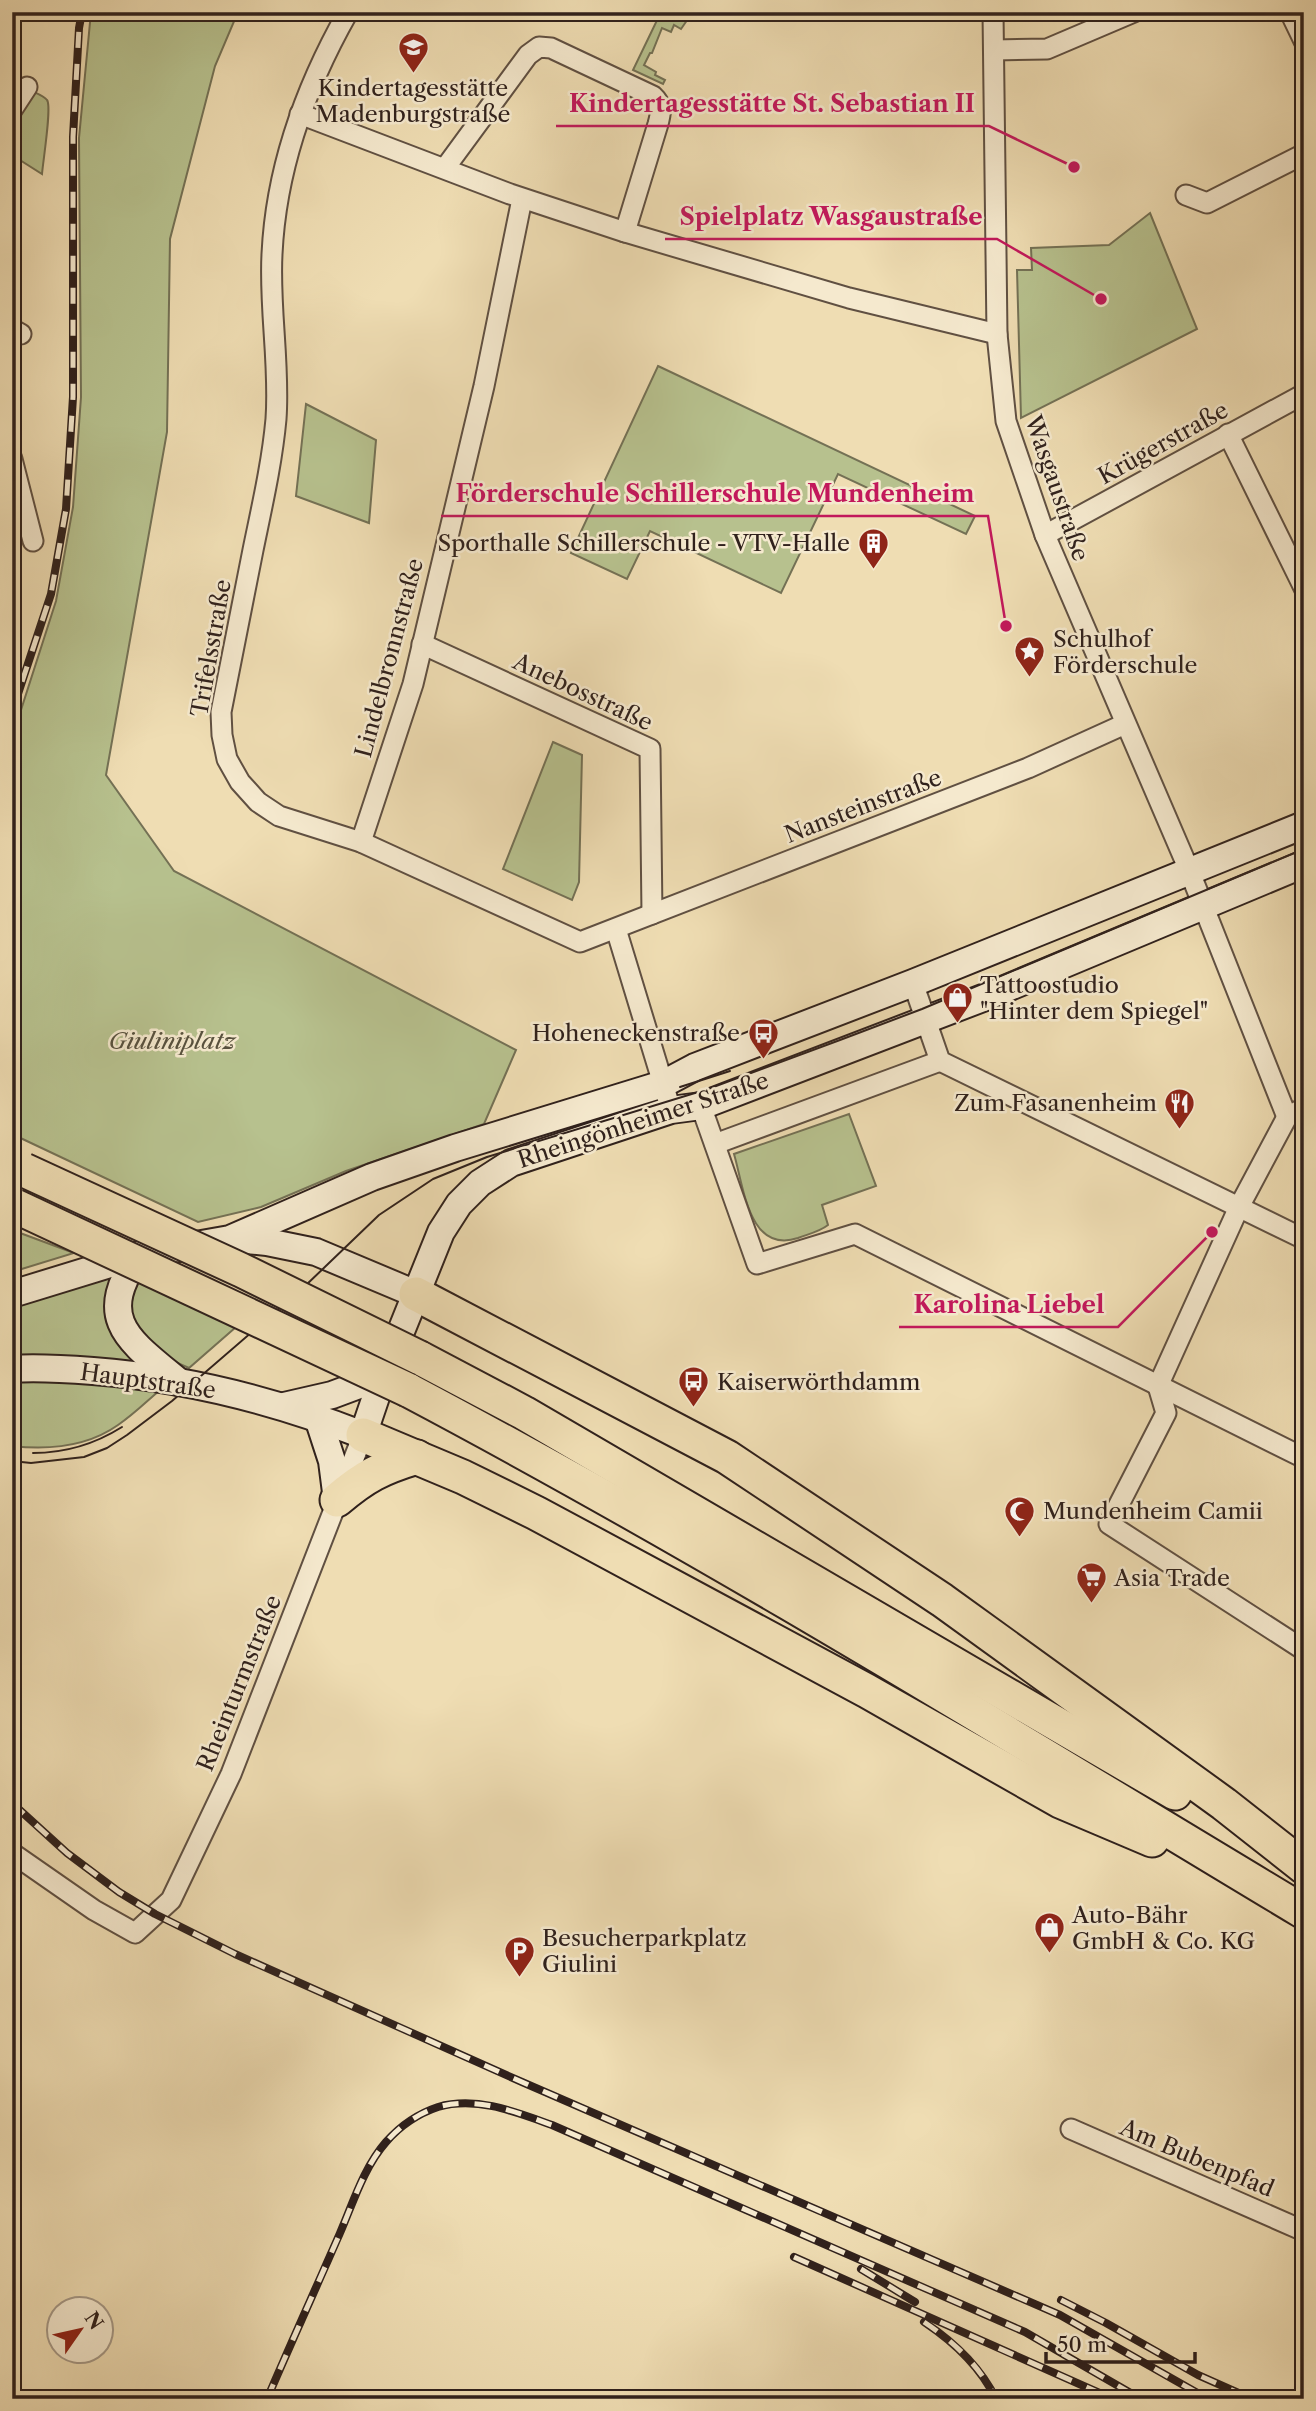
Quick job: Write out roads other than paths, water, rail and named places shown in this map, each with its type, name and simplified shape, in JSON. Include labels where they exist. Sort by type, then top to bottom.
[{"type":"highway","points":[[12,1165],[157,1230],[420,1358],[524,1413],[1304,1868]]},
{"type":"highway","points":[[12,1205],[396,1383],[503,1440],[717,1561],[1304,1912]]},
{"type":"highway","points":[[416,1294],[727,1457],[942,1601],[1224,1804],[1304,1868]]},
{"type":"highway","points":[[363,1435],[463,1477],[536,1513],[867,1691],[1060,1801],[1134,1834],[1221,1862]]},
{"type":"highway","points":[[337,1500],[361,1479],[390,1465],[417,1457]]},
{"type":"street","name":"Trifelsstraße","points":[[348,12],[320,65],[300,114],[275,213],[271,298],[276,416],[271,461],[221,712],[227,759],[240,782],[258,802],[279,816],[361,842],[580,942],[616,929]]},
{"type":"street","name":"Wasgaustraße","points":[[993,12],[997,334],[1006,421],[1045,535],[1202,906],[1295,1112]]},
{"type":"street","points":[[994,50],[1047,49],[1134,12]]},
{"type":"street","points":[[1290,12],[1304,41]]},
{"type":"street","points":[[445,168],[528,55],[539,47],[551,48],[659,101],[661,114],[625,232]]},
{"type":"street","points":[[12,110],[27,87]]},
{"type":"street","points":[[300,114],[522,199],[625,232],[849,298],[997,334]]},
{"type":"street","points":[[1186,195],[1207,202],[1304,153]]},
{"type":"street","name":"Lindelbronnstraße","points":[[361,842],[413,684],[484,386],[522,199]]},
{"type":"street","name":"Krügerstraße","points":[[1045,535],[1304,394]]},
{"type":"street","points":[[1228,434],[1304,588]]},
{"type":"street","points":[[12,458],[33,541]]},
{"type":"street","name":"Anebosstraße","points":[[422,644],[650,749],[652,914]]},
{"type":"street","name":"Nansteinstraße","points":[[616,929],[1028,768],[1125,724]]},
{"type":"street","name":"Rheingönheimer Straße","points":[[230,1239],[384,1173],[455,1148],[663,1084],[695,1067],[913,983],[1304,825]]},
{"type":"street","name":"Rheingönheimer Straße","points":[[363,1435],[396,1383],[416,1294],[441,1232],[459,1204],[480,1183],[511,1163],[671,1110],[701,1106],[927,1019],[1304,864]]},
{"type":"street","points":[[616,929],[671,1110]]},
{"type":"street","points":[[913,983],[940,1060],[1304,1239]]},
{"type":"street","name":"Rheingönheimer Straße","points":[[715,1144],[940,1060]]},
{"type":"street","points":[[701,1106],[757,1264],[855,1234],[1304,1458]]},
{"type":"street","points":[[1295,1112],[1239,1207],[1158,1386],[1166,1413],[1109,1524],[1304,1650]]},
{"type":"street","points":[[12,1294],[139,1255],[230,1239],[267,1242],[316,1252],[416,1294]]},
{"type":"street","points":[[139,1255],[125,1275],[116,1302],[123,1329],[133,1343],[179,1382]]},
{"type":"street","name":"Hauptstraße","points":[[12,1369],[111,1373],[179,1382],[283,1407]]},
{"type":"street","points":[[283,1407],[396,1383]]},
{"type":"street","points":[[283,1407],[363,1435]]},
{"type":"street","points":[[318,1418],[332,1461],[337,1500]]},
{"type":"street","name":"Rheinturmstraße","points":[[12,1853],[94,1910],[135,1933],[171,1900],[231,1774],[363,1435]]},
{"type":"street","name":"Am Bubenpfad","points":[[1071,2129],[1304,2231]]},
{"type":"tram line","points":[[12,1461],[31,1463],[84,1457],[107,1448],[127,1435],[172,1401],[304,1287],[379,1215],[433,1179],[487,1157],[708,1089],[922,1009],[1304,849]]},
{"type":"tram line","points":[[680,1087],[730,1071]]},
{"type":"tram line","points":[[33,1453],[79,1446],[122,1427]]},
{"type":"railway","points":[[12,712],[51,594],[66,509],[73,397],[73,137],[82,12]]},
{"type":"railway","points":[[12,1803],[67,1853],[119,1892],[155,1914],[235,1954],[522,2082],[1060,2315],[1208,2399]]},
{"type":"railway","points":[[267,2399],[360,2186],[378,2152],[397,2131],[416,2117],[438,2107],[467,2103],[496,2107],[552,2125],[1025,2332],[1141,2399]]},
{"type":"railway","points":[[794,2257],[1113,2399]]},
{"type":"railway","points":[[861,2269],[915,2302]]},
{"type":"railway","points":[[1061,2300],[1198,2375],[1252,2399]]},
{"type":"railway","points":[[924,2322],[965,2356],[990,2387],[996,2399]]},
{"type":"place","name":"Kindertagesstätte Madenburgstraße","points":[[413,74]]},
{"type":"place","name":"Kindertagesstätte St. Sebastian II","points":[[1074,167]]},
{"type":"place","name":"Spielplatz Wasgaustraße","points":[[1101,299]]},
{"type":"place","name":"Sporthalle Schillerschule - VTV-Halle","points":[[873,570]]},
{"type":"place","name":"Förderschule Schillerschule Mundenheim","points":[[1006,626]]},
{"type":"place","name":"Schulhof Förderschule","points":[[1030,679]]},
{"type":"place","name":"Tattoostudio \"Hinter dem Spiegel\"","points":[[957,1025]]},
{"type":"place","name":"Hoheneckenstraße","points":[[763,1060]]},
{"type":"place","name":"Zum Fasanenheim","points":[[1180,1130]]},
{"type":"place","name":"Karolina Liebel","points":[[1212,1232]]},
{"type":"place","name":"Kaiserwörthdamm","points":[[694,1409]]},
{"type":"place","name":"Mundenheim Camii","points":[[1020,1538]]},
{"type":"place","name":"Asia Trade","points":[[1091,1605]]},
{"type":"place","name":"Auto-Bähr GmbH & Co. KG","points":[[1049,1955]]},
{"type":"place","name":"Besucherparkplatz Giulini","points":[[519,1978]]},
{"type":"park label","name":"Giuliniplatz","points":[[172,1041]]}]
